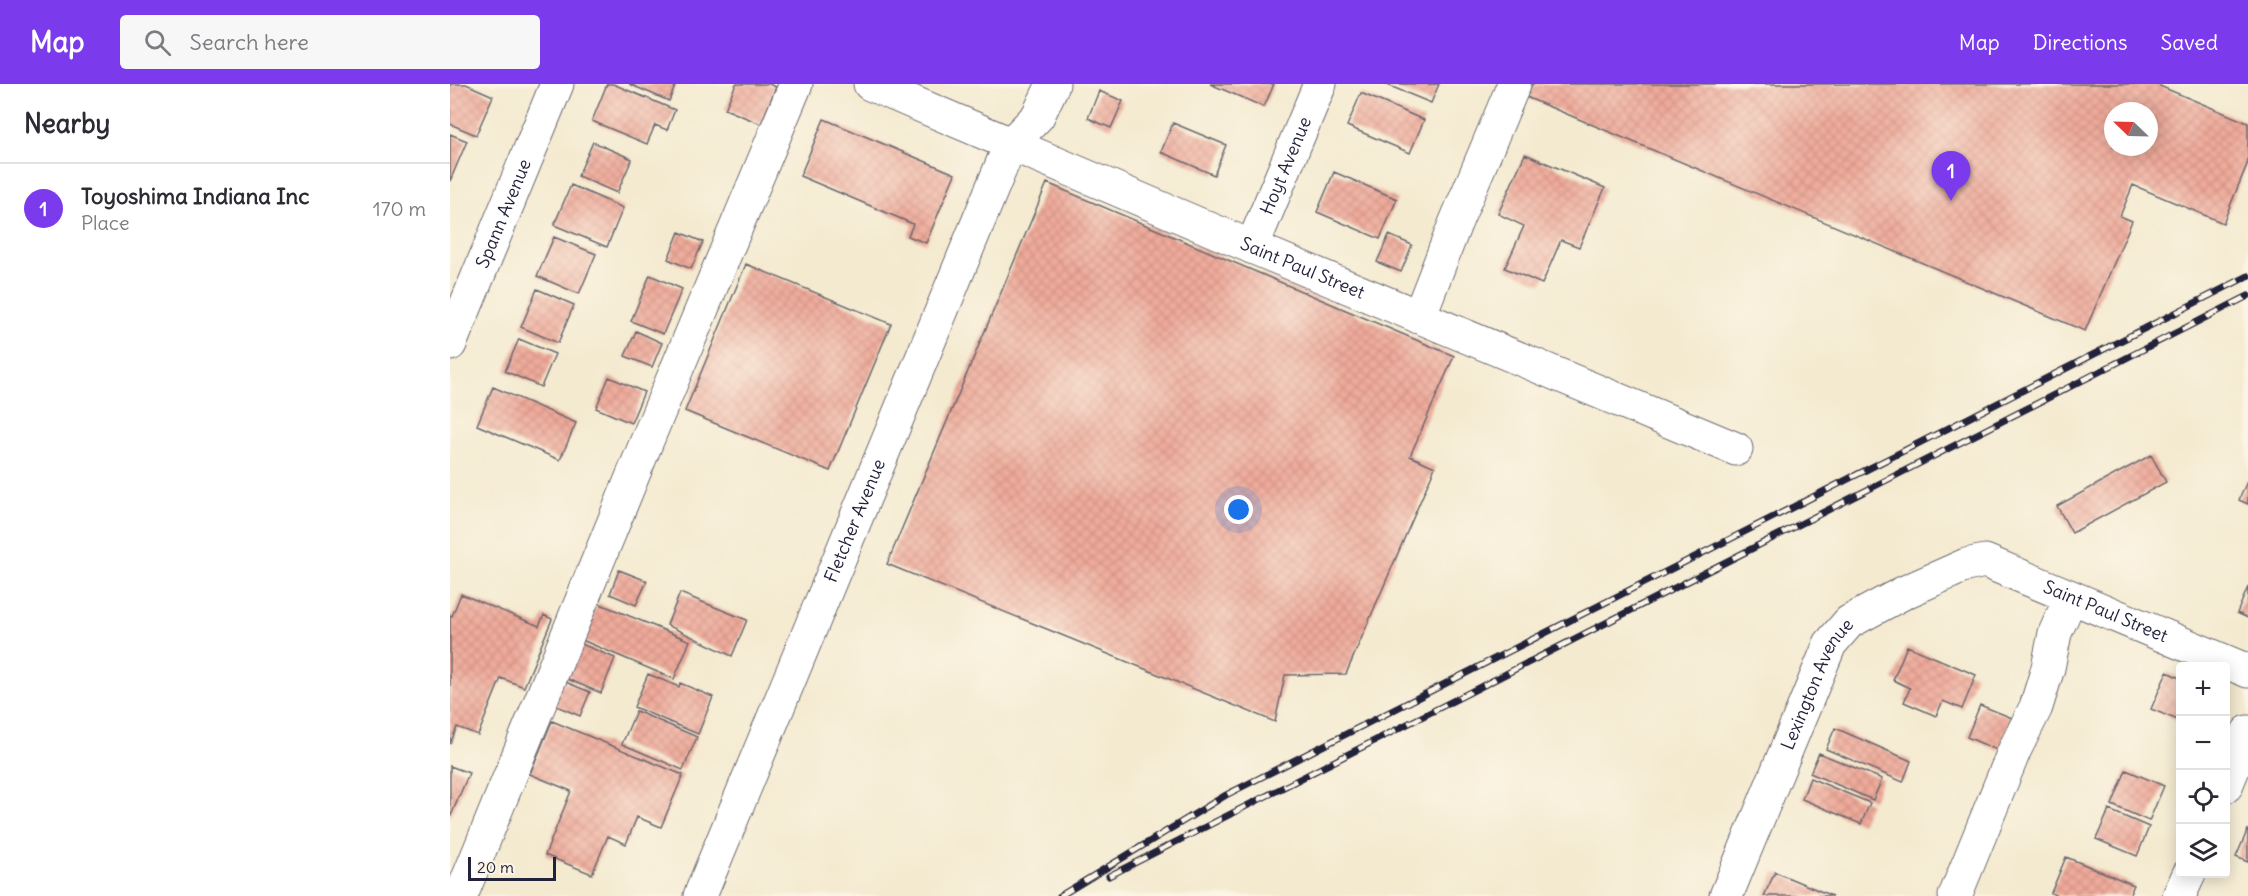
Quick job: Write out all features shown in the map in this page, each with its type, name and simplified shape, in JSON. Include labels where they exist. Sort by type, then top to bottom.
[{"type":"street","name":"Spann Avenue","points":[[450,344],[557,84]]},
{"type":"street","points":[[463,891],[796,84]]},
{"type":"street","name":"Saint Paul Street","points":[[870,84],[1252,247],[1736,449]]},
{"type":"street","points":[[1011,145],[1038,116],[1053,84]]},
{"type":"street","name":"Hoyt Avenue","points":[[1252,247],[1320,84]]},
{"type":"street","points":[[1419,317],[1514,84]]},
{"type":"street","name":"Fletcher Avenue","points":[[700,896],[1011,145]]},
{"type":"street","name":"Lexington Avenue","points":[[1726,896],[1830,644],[1838,633],[1849,622],[1894,598],[1966,565],[1985,561],[1995,565]]},
{"type":"street","name":"Saint Paul Street","points":[[1995,565],[2248,671]]},
{"type":"street","points":[[1955,896],[2015,749],[2036,707],[2048,668],[2055,633],[2071,597]]},
{"type":"street","points":[[2230,776],[2248,732]]},
{"type":"street","points":[[2180,896],[2187,878]]},
{"type":"building","points":[[450,84],[466,84],[493,96],[476,135],[450,124]]},
{"type":"building","points":[[607,84],[613,84],[675,110],[667,130],[655,125],[647,144],[592,121]]},
{"type":"building","points":[[629,84],[676,84],[669,101]]},
{"type":"building","points":[[736,84],[769,84],[776,87],[761,124],[725,109]]},
{"type":"building","points":[[1210,84],[1274,84],[1264,107]]},
{"type":"building","points":[[1385,84],[1439,84],[1431,103]]},
{"type":"building","points":[[1532,84],[2155,84],[2248,123],[2248,162],[2223,223],[2133,185],[2120,216],[2132,221],[2085,331],[1526,97]]},
{"type":"building","points":[[1099,91],[1123,101],[1111,128],[1088,118]]},
{"type":"building","points":[[1361,93],[1424,120],[1410,153],[1347,126]]},
{"type":"building","points":[[824,119],[955,174],[926,243],[908,236],[913,224],[800,176]]},
{"type":"building","points":[[1173,123],[1226,145],[1214,175],[1161,152]]},
{"type":"building","points":[[450,134],[467,141],[450,181]]},
{"type":"building","points":[[593,142],[632,159],[617,193],[578,176]]},
{"type":"building","points":[[1525,154],[1605,188],[1579,247],[1561,240],[1542,284],[1505,268],[1524,226],[1498,214]]},
{"type":"building","points":[[1334,172],[1397,199],[1380,239],[1317,212]]},
{"type":"building","points":[[1047,183],[1454,356],[1410,456],[1435,467],[1346,674],[1285,675],[1275,722],[887,564]]},
{"type":"building","points":[[571,185],[623,208],[607,247],[554,225]]},
{"type":"building","points":[[679,232],[703,242],[691,269],[668,259]]},
{"type":"building","points":[[1389,235],[1412,245],[1401,272],[1377,262]]},
{"type":"building","points":[[554,237],[596,254],[579,294],[537,276]]},
{"type":"building","points":[[746,264],[891,324],[830,471],[685,411]]},
{"type":"building","points":[[650,275],[682,289],[663,334],[631,321]]},
{"type":"building","points":[[537,289],[574,305],[558,343],[521,327]]},
{"type":"building","points":[[636,331],[662,343],[652,367],[625,356]]},
{"type":"building","points":[[519,339],[555,354],[541,387],[505,371]]},
{"type":"building","points":[[609,377],[644,392],[631,423],[596,408]]},
{"type":"building","points":[[493,387],[576,423],[560,460],[477,425]]},
{"type":"building","points":[[2151,455],[2166,482],[2072,533],[2057,506]]},
{"type":"building","points":[[2248,479],[2248,504],[2239,500]]},
{"type":"building","points":[[619,570],[647,581],[636,605],[610,594]]},
{"type":"building","points":[[2248,587],[2248,618],[2237,613]]},
{"type":"building","points":[[680,593],[747,620],[732,656],[667,625]]},
{"type":"building","points":[[461,594],[539,626],[544,615],[552,619],[524,687],[501,678],[478,735],[457,727],[450,744],[450,615],[452,616]]},
{"type":"building","points":[[598,603],[690,641],[674,679],[582,640]]},
{"type":"building","points":[[579,643],[615,658],[601,693],[565,678]]},
{"type":"building","points":[[1907,646],[1976,675],[1962,709],[1943,701],[1936,716],[1904,702],[1910,688],[1893,680]]},
{"type":"building","points":[[2167,672],[2176,676],[2176,719],[2151,709]]},
{"type":"building","points":[[648,674],[679,687],[680,683],[713,697],[698,734],[634,707]]},
{"type":"building","points":[[563,681],[590,692],[580,716],[552,704]]},
{"type":"building","points":[[1980,705],[2012,718],[1999,751],[1967,737]]},
{"type":"building","points":[[636,711],[697,737],[683,770],[622,744]]},
{"type":"building","points":[[552,721],[683,775],[661,827],[637,817],[626,844],[608,836],[592,874],[545,855],[571,791],[530,774]]},
{"type":"building","points":[[1835,728],[1911,761],[1903,782],[1826,749]]},
{"type":"building","points":[[1819,753],[1882,779],[1873,800],[1810,773]]},
{"type":"building","points":[[450,766],[469,773],[450,818]]},
{"type":"building","points":[[2126,770],[2164,786],[2149,821],[2112,805]]},
{"type":"building","points":[[1810,778],[1870,803],[1861,824],[1802,799]]},
{"type":"building","points":[[2109,810],[2149,827],[2137,856],[2096,839]]},
{"type":"building","points":[[2248,829],[2248,862],[2236,857]]},
{"type":"building","points":[[2066,857],[2134,885],[2129,896],[2057,896],[2051,893]]},
{"type":"building","points":[[1775,872],[1832,896],[1764,896]]},
{"type":"railway","points":[[1060,896],[1226,795],[2248,276]]},
{"type":"railway","points":[[1109,876],[2248,296]]},
{"type":"place","name":"Toyoshima Indiana Inc","points":[[1951,201]]}]
